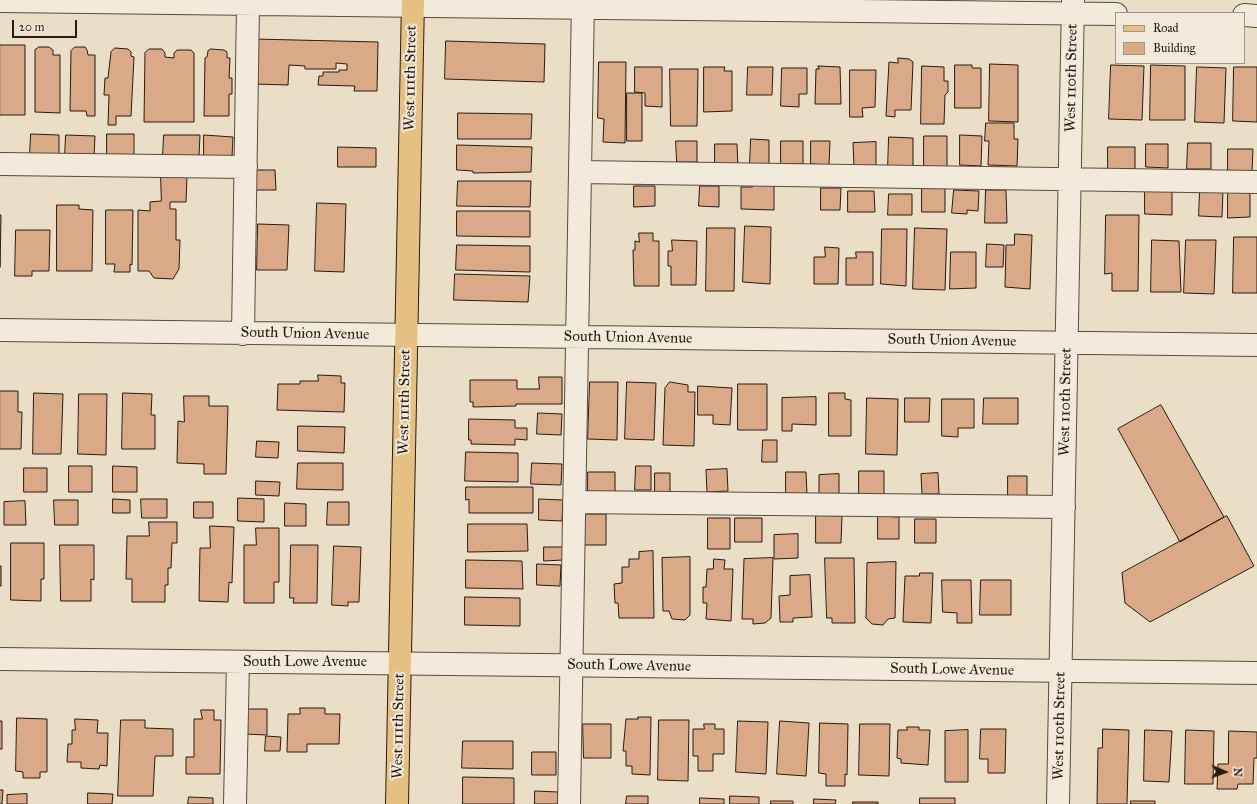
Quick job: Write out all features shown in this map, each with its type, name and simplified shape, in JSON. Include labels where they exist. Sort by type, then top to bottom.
[{"type":"main road","name":"West 111th Street","points":[[397,804],[413,3]]},
{"type":"street","points":[[0,1],[248,4],[473,3],[1073,7],[1115,14]]},
{"type":"street","points":[[244,334],[248,4]]},
{"type":"street","points":[[569,804],[583,4]]},
{"type":"street","name":"West 110th Street","points":[[1058,804],[1073,7]]},
{"type":"street","points":[[1245,15],[1257,16]]},
{"type":"street","points":[[0,164],[246,167]]},
{"type":"street","points":[[580,172],[1257,182]]},
{"type":"street","name":"South Union Avenue","points":[[0,330],[1257,345]]},
{"type":"street","points":[[574,502],[1064,507]]},
{"type":"street","name":"South Lowe Avenue","points":[[0,659],[1257,673]]},
{"type":"street","points":[[235,804],[238,662]]},
{"type":"building","points":[[254,39],[378,42],[377,91],[354,91],[355,86],[318,85],[319,76],[323,76],[323,72],[339,72],[339,70],[347,70],[347,64],[336,63],[336,69],[305,69],[305,66],[289,65],[288,85],[254,84]]},
{"type":"building","points":[[446,41],[545,44],[544,82],[445,79]]},
{"type":"building","points":[[0,45],[25,45],[25,115],[0,115]]},
{"type":"building","points":[[39,47],[49,47],[53,50],[53,55],[60,55],[60,113],[35,112],[35,50]]},
{"type":"building","points":[[75,47],[85,47],[88,55],[95,55],[95,116],[87,116],[86,111],[70,111],[71,51]]},
{"type":"building","points":[[115,48],[128,49],[131,52],[131,56],[134,57],[131,116],[116,116],[116,125],[108,125],[109,95],[104,95],[105,78],[108,78],[111,52]]},
{"type":"building","points":[[149,49],[162,49],[165,53],[165,57],[174,58],[174,53],[177,50],[191,50],[194,53],[194,122],[144,122],[145,53]]},
{"type":"building","points":[[211,49],[224,50],[227,52],[227,58],[230,58],[229,78],[232,78],[232,94],[229,94],[229,116],[204,116],[205,58],[207,57],[208,51]]},
{"type":"building","points":[[898,58],[909,59],[913,62],[911,110],[895,110],[895,117],[886,116],[889,62],[898,63]]},
{"type":"building","points":[[599,62],[626,62],[625,143],[603,142],[604,119],[598,118]]},
{"type":"building","points":[[990,64],[1018,65],[1018,122],[989,121]]},
{"type":"building","points":[[955,65],[972,65],[972,68],[981,68],[981,108],[955,108]]},
{"type":"building","points":[[1111,65],[1144,66],[1142,120],[1109,119]]},
{"type":"building","points":[[1151,65],[1185,66],[1185,120],[1150,120]]},
{"type":"building","points":[[818,66],[840,67],[841,104],[815,104],[816,69],[819,69]]},
{"type":"building","points":[[922,66],[944,67],[944,81],[948,81],[948,92],[945,95],[944,124],[921,124]]},
{"type":"building","points":[[635,67],[662,67],[662,107],[645,106],[645,93],[635,92]]},
{"type":"building","points":[[704,67],[725,67],[724,71],[732,71],[732,111],[704,112]]},
{"type":"building","points":[[748,67],[773,67],[772,95],[747,95]]},
{"type":"building","points":[[1197,67],[1226,68],[1224,123],[1195,122]]},
{"type":"building","points":[[1234,67],[1257,67],[1257,122],[1233,121]]},
{"type":"building","points":[[782,68],[807,68],[807,94],[799,94],[799,107],[781,106]]},
{"type":"building","points":[[670,69],[698,69],[697,126],[671,126]]},
{"type":"building","points":[[850,70],[876,70],[875,107],[862,108],[863,117],[850,117]]},
{"type":"building","points":[[627,93],[642,93],[642,141],[627,141]]},
{"type":"building","points":[[458,113],[532,114],[531,139],[458,139]]},
{"type":"building","points":[[986,123],[1014,123],[1014,139],[1018,139],[1017,166],[988,165],[989,141],[985,141]]},
{"type":"building","points":[[31,134],[59,135],[59,155],[30,155]]},
{"type":"building","points":[[107,134],[134,134],[134,156],[107,156]]},
{"type":"building","points":[[66,135],[95,136],[94,156],[65,155]]},
{"type":"building","points":[[164,135],[200,135],[199,156],[163,156]]},
{"type":"building","points":[[204,135],[233,137],[232,157],[204,156]]},
{"type":"building","points":[[960,135],[982,136],[981,166],[960,165]]},
{"type":"building","points":[[924,136],[947,136],[947,167],[924,167]]},
{"type":"building","points":[[889,137],[913,138],[913,169],[888,168]]},
{"type":"building","points":[[751,139],[769,140],[769,164],[750,164]]},
{"type":"building","points":[[676,141],[697,141],[697,162],[677,162]]},
{"type":"building","points":[[781,141],[803,141],[803,164],[781,164]]},
{"type":"building","points":[[811,141],[830,141],[829,165],[811,164]]},
{"type":"building","points":[[876,142],[876,166],[854,166],[853,143]]},
{"type":"building","points":[[1188,143],[1211,143],[1211,169],[1187,169]]},
{"type":"building","points":[[715,144],[737,144],[738,167],[715,167]]},
{"type":"building","points":[[1146,144],[1168,144],[1168,168],[1146,167]]},
{"type":"building","points":[[457,145],[532,147],[531,172],[473,173],[473,171],[457,170]]},
{"type":"building","points":[[338,147],[376,148],[376,167],[338,167]]},
{"type":"building","points":[[1108,147],[1135,147],[1135,169],[1108,169]]},
{"type":"building","points":[[1228,149],[1253,149],[1252,172],[1228,171]]},
{"type":"building","points":[[256,170],[275,170],[276,190],[255,190]]},
{"type":"building","points":[[161,177],[187,177],[186,202],[170,202],[170,209],[176,209],[176,240],[180,240],[179,269],[173,279],[154,278],[149,271],[138,271],[138,210],[150,211],[150,202],[161,201]]},
{"type":"building","points":[[458,181],[531,181],[530,207],[457,206]]},
{"type":"building","points":[[752,184],[774,184],[774,210],[741,209],[741,187],[752,187]]},
{"type":"building","points":[[634,186],[655,186],[655,206],[634,207]]},
{"type":"building","points":[[700,186],[719,186],[719,207],[699,206]]},
{"type":"building","points":[[922,187],[945,187],[945,212],[922,212]]},
{"type":"building","points":[[821,188],[841,188],[840,210],[821,210]]},
{"type":"building","points":[[1145,189],[1172,189],[1172,215],[1145,214]]},
{"type":"building","points":[[954,190],[979,191],[978,211],[967,210],[967,214],[952,213]]},
{"type":"building","points":[[986,190],[1006,190],[1007,223],[985,223]]},
{"type":"building","points":[[1200,190],[1223,191],[1222,217],[1199,216]]},
{"type":"building","points":[[848,191],[874,191],[875,212],[848,212]]},
{"type":"building","points":[[1228,191],[1250,191],[1250,217],[1228,218]]},
{"type":"building","points":[[889,194],[912,194],[912,215],[888,215]]},
{"type":"building","points":[[317,203],[346,204],[344,272],[315,271]]},
{"type":"building","points":[[57,205],[79,205],[79,209],[93,210],[92,271],[57,271]]},
{"type":"building","points":[[106,210],[133,210],[132,265],[130,264],[130,272],[114,272],[115,264],[106,264]]},
{"type":"building","points":[[457,211],[530,211],[530,237],[457,236]]},
{"type":"building","points":[[0,215],[1,215],[0,267]]},
{"type":"building","points":[[1106,215],[1139,215],[1138,291],[1112,291],[1112,273],[1105,274]]},
{"type":"building","points":[[258,224],[289,225],[287,270],[257,270]]},
{"type":"building","points":[[745,226],[771,227],[770,284],[743,282]]},
{"type":"building","points":[[707,228],[735,228],[734,291],[706,291]]},
{"type":"building","points":[[915,228],[947,229],[945,290],[913,289]]},
{"type":"building","points":[[882,229],[907,229],[906,286],[881,284]]},
{"type":"building","points":[[16,230],[50,230],[49,271],[32,271],[32,276],[15,276]]},
{"type":"building","points":[[639,233],[653,233],[653,241],[659,241],[659,286],[634,286],[633,250],[635,250],[635,241],[639,242]]},
{"type":"building","points":[[1015,234],[1032,235],[1030,289],[1005,287],[1006,245],[1014,245]]},
{"type":"building","points":[[1234,237],[1257,237],[1257,293],[1233,293]]},
{"type":"building","points":[[672,240],[697,241],[696,285],[671,285],[671,266],[668,266],[668,251],[672,251]]},
{"type":"building","points":[[1152,240],[1179,241],[1181,292],[1151,292]]},
{"type":"building","points":[[1186,240],[1216,240],[1214,294],[1184,293]]},
{"type":"building","points":[[987,244],[1004,245],[1003,267],[986,267]]},
{"type":"building","points":[[457,245],[530,246],[530,272],[456,270]]},
{"type":"building","points":[[825,247],[839,248],[838,284],[814,284],[814,257],[825,257]]},
{"type":"building","points":[[856,252],[873,252],[873,285],[846,285],[846,258],[856,258]]},
{"type":"building","points":[[951,252],[976,252],[976,288],[950,289]]},
{"type":"building","points":[[455,274],[530,276],[528,302],[454,300]]},
{"type":"building","points":[[318,375],[341,376],[341,383],[345,383],[344,412],[277,410],[278,384],[300,384],[300,381],[318,381]]},
{"type":"building","points":[[539,377],[562,377],[562,404],[516,404],[516,406],[473,407],[473,402],[470,402],[470,380],[517,380],[517,389],[539,389]]},
{"type":"building","points":[[590,382],[618,382],[617,440],[588,439]]},
{"type":"building","points":[[627,382],[656,383],[654,440],[625,439]]},
{"type":"building","points":[[670,382],[688,385],[688,392],[695,392],[694,446],[663,445],[665,388]]},
{"type":"building","points":[[738,384],[767,384],[767,430],[738,430]]},
{"type":"building","points":[[698,386],[732,388],[730,425],[713,424],[713,415],[698,415]]},
{"type":"building","points":[[0,391],[18,391],[18,412],[22,412],[21,449],[0,449]]},
{"type":"building","points":[[34,393],[63,394],[61,454],[33,454]]},
{"type":"building","points":[[123,393],[152,394],[151,415],[155,415],[155,449],[122,449]]},
{"type":"building","points":[[829,393],[845,393],[845,399],[851,400],[851,436],[829,436]]},
{"type":"building","points":[[79,394],[107,394],[106,455],[78,454]]},
{"type":"building","points":[[184,396],[209,396],[209,406],[228,406],[226,474],[204,474],[204,464],[177,463],[178,421],[184,422]]},
{"type":"building","points":[[816,397],[816,425],[792,424],[792,431],[782,431],[782,398]]},
{"type":"building","points":[[867,398],[898,399],[897,455],[866,454]]},
{"type":"building","points":[[905,398],[930,398],[929,422],[905,422]]},
{"type":"building","points":[[984,398],[1018,398],[1018,424],[983,424]]},
{"type":"building","points":[[942,399],[974,399],[974,428],[958,428],[958,437],[942,436]]},
{"type":"building","points":[[1161,405],[1224,517],[1180,542],[1118,429]]},
{"type":"building","points":[[538,413],[562,414],[561,435],[537,434]]},
{"type":"building","points":[[469,419],[515,420],[515,428],[527,428],[527,440],[515,439],[515,445],[471,444],[471,440],[469,440]]},
{"type":"building","points":[[298,426],[345,427],[344,453],[298,451]]},
{"type":"building","points":[[763,440],[777,440],[777,462],[762,462]]},
{"type":"building","points":[[257,441],[279,442],[278,458],[256,457]]},
{"type":"building","points":[[466,452],[518,453],[518,482],[465,481]]},
{"type":"building","points":[[298,463],[343,463],[343,490],[297,489]]},
{"type":"building","points":[[532,463],[562,464],[561,485],[531,484]]},
{"type":"building","points":[[69,466],[92,466],[92,492],[69,492]]},
{"type":"building","points":[[113,466],[137,467],[137,492],[113,492]]},
{"type":"building","points":[[636,466],[651,466],[651,490],[635,490]]},
{"type":"building","points":[[24,468],[47,468],[47,492],[24,492]]},
{"type":"building","points":[[727,469],[728,491],[707,492],[706,470]]},
{"type":"building","points":[[859,471],[884,471],[884,497],[859,497]]},
{"type":"building","points":[[588,472],[615,472],[615,493],[588,493]]},
{"type":"building","points":[[786,472],[806,472],[807,495],[786,495]]},
{"type":"building","points":[[655,473],[670,473],[670,496],[655,496]]},
{"type":"building","points":[[938,473],[939,494],[922,494],[921,474]]},
{"type":"building","points":[[839,474],[839,495],[819,495],[819,475]]},
{"type":"building","points":[[1008,476],[1027,476],[1027,496],[1008,496]]},
{"type":"building","points":[[256,481],[280,482],[279,496],[256,495]]},
{"type":"building","points":[[466,487],[533,487],[533,513],[469,513],[469,499],[466,500]]},
{"type":"building","points":[[238,498],[264,499],[264,522],[238,521]]},
{"type":"building","points":[[113,499],[130,500],[130,513],[113,513]]},
{"type":"building","points":[[141,499],[167,499],[167,518],[142,518]]},
{"type":"building","points":[[539,499],[563,500],[562,521],[539,520]]},
{"type":"building","points":[[54,500],[78,500],[78,525],[55,525]]},
{"type":"building","points":[[25,501],[26,525],[4,525],[4,502]]},
{"type":"building","points":[[194,502],[213,502],[213,518],[194,518]]},
{"type":"building","points":[[328,502],[349,502],[349,525],[327,525]]},
{"type":"building","points":[[285,503],[306,504],[306,526],[285,526]]},
{"type":"building","points":[[582,514],[606,514],[606,545],[582,545]]},
{"type":"building","points":[[816,515],[842,516],[841,543],[816,543]]},
{"type":"building","points":[[878,516],[899,517],[899,539],[878,539]]},
{"type":"building","points":[[1227,516],[1254,566],[1150,622],[1125,603],[1122,573]]},
{"type":"building","points":[[708,518],[730,518],[730,549],[708,549]]},
{"type":"building","points":[[735,518],[762,518],[762,542],[735,542]]},
{"type":"building","points":[[915,519],[936,519],[936,543],[915,543]]},
{"type":"building","points":[[149,522],[177,522],[177,543],[172,543],[171,568],[168,568],[168,585],[165,585],[165,602],[132,602],[132,579],[126,579],[127,536],[149,536]]},
{"type":"building","points":[[468,524],[527,524],[528,551],[468,552]]},
{"type":"building","points":[[210,526],[234,527],[232,583],[229,582],[228,602],[199,601],[200,548],[210,548]]},
{"type":"building","points":[[256,528],[279,528],[279,582],[274,582],[274,603],[244,603],[244,545],[256,545]]},
{"type":"building","points":[[798,534],[798,558],[774,559],[774,535]]},
{"type":"building","points":[[11,543],[44,543],[44,579],[41,579],[41,601],[11,600]]},
{"type":"building","points":[[60,545],[94,545],[94,580],[91,579],[91,601],[61,601]]},
{"type":"building","points":[[291,545],[318,545],[317,603],[293,603],[294,598],[290,598]]},
{"type":"building","points":[[334,546],[361,547],[359,602],[348,602],[348,606],[332,605]]},
{"type":"building","points":[[544,547],[563,547],[563,560],[544,561]]},
{"type":"building","points":[[653,551],[654,618],[619,618],[618,603],[615,603],[614,584],[622,583],[622,567],[629,567],[629,559],[639,559],[639,552]]},
{"type":"building","points":[[690,557],[690,615],[685,620],[672,619],[669,611],[663,611],[662,558]]},
{"type":"building","points":[[773,558],[771,618],[765,623],[753,624],[753,619],[742,619],[744,559]]},
{"type":"building","points":[[825,558],[854,558],[855,623],[832,623],[832,618],[827,618]]},
{"type":"building","points":[[714,559],[725,560],[724,569],[733,569],[731,621],[706,619],[707,603],[703,603],[703,587],[706,587],[707,569],[713,569]]},
{"type":"building","points":[[466,560],[522,561],[523,589],[466,588]]},
{"type":"building","points":[[896,562],[895,618],[888,619],[883,625],[872,624],[866,618],[867,563]]},
{"type":"building","points":[[537,564],[561,565],[560,586],[537,585]]},
{"type":"building","points":[[1,566],[1,586],[0,586]]},
{"type":"building","points":[[920,573],[933,573],[931,623],[903,622],[905,576],[919,576]]},
{"type":"building","points":[[810,575],[812,617],[793,618],[793,622],[780,622],[779,596],[790,595],[790,576]]},
{"type":"building","points":[[942,580],[971,580],[972,623],[957,623],[957,613],[943,612]]},
{"type":"building","points":[[981,580],[1011,580],[1011,615],[980,615]]},
{"type":"building","points":[[465,597],[520,598],[520,626],[465,625]]},
{"type":"building","points":[[300,708],[325,708],[325,714],[340,714],[339,744],[307,744],[307,752],[287,752],[288,714],[300,714]]},
{"type":"building","points":[[244,709],[267,709],[267,735],[244,734]]},
{"type":"building","points":[[201,710],[214,710],[214,720],[221,720],[220,774],[186,774],[186,757],[194,757],[194,719],[202,719]]},
{"type":"building","points":[[638,717],[651,717],[650,775],[632,774],[632,766],[626,766],[626,751],[623,751],[626,719],[638,719]]},
{"type":"building","points":[[17,718],[47,719],[47,772],[40,772],[40,778],[23,778],[23,772],[16,771]]},
{"type":"building","points":[[75,719],[98,720],[97,733],[108,733],[107,766],[100,765],[99,769],[81,768],[81,762],[67,762],[68,744],[72,744],[72,730],[75,730]]},
{"type":"building","points":[[121,720],[145,720],[145,728],[173,729],[173,756],[155,756],[153,796],[118,796]]},
{"type":"building","points":[[659,720],[689,720],[688,781],[658,780]]},
{"type":"building","points":[[0,721],[2,721],[2,749],[0,749]]},
{"type":"building","points":[[738,721],[768,722],[766,774],[736,772]]},
{"type":"building","points":[[780,721],[809,723],[806,776],[777,774]]},
{"type":"building","points":[[820,723],[848,724],[847,775],[845,774],[845,786],[826,786],[826,774],[819,773]]},
{"type":"building","points":[[583,724],[611,724],[611,758],[584,758]]},
{"type":"building","points":[[704,724],[715,724],[715,729],[724,729],[724,754],[713,754],[713,771],[698,771],[698,756],[693,756],[693,729],[704,729]]},
{"type":"building","points":[[860,724],[890,724],[889,776],[859,775]]},
{"type":"building","points":[[907,727],[919,727],[919,730],[930,730],[928,765],[901,763],[901,759],[897,758],[898,730],[907,730]]},
{"type":"building","points":[[981,729],[1006,729],[1005,773],[988,773],[988,759],[980,759]]},
{"type":"building","points":[[1103,729],[1129,730],[1127,804],[1097,804],[1098,748],[1102,748]]},
{"type":"building","points":[[968,730],[968,782],[945,782],[945,731]]},
{"type":"building","points":[[1145,730],[1172,731],[1169,782],[1144,781]]},
{"type":"building","points":[[1186,730],[1214,731],[1213,784],[1185,784]]},
{"type":"building","points":[[1229,731],[1257,732],[1257,758],[1254,758],[1253,784],[1238,784],[1237,789],[1217,789],[1218,764],[1228,764]]},
{"type":"building","points":[[266,736],[281,737],[280,751],[265,751]]},
{"type":"building","points":[[463,741],[513,741],[513,769],[462,768]]},
{"type":"building","points":[[532,752],[556,752],[556,775],[532,775]]},
{"type":"building","points":[[463,777],[514,778],[514,804],[463,804]]},
{"type":"building","points":[[0,790],[3,790],[2,804],[0,804]]},
{"type":"building","points":[[535,791],[558,792],[558,804],[535,804]]},
{"type":"building","points":[[88,793],[113,794],[112,804],[88,804]]},
{"type":"building","points":[[27,794],[27,804],[7,804],[7,795]]},
{"type":"building","points":[[627,796],[648,796],[648,804],[626,804]]},
{"type":"building","points":[[730,796],[759,797],[759,804],[730,804]]},
{"type":"building","points":[[189,797],[213,798],[213,804],[188,804]]},
{"type":"building","points":[[700,798],[724,799],[724,804],[700,804]]},
{"type":"building","points":[[920,798],[955,798],[955,804],[920,804]]},
{"type":"building","points":[[814,799],[836,800],[835,804],[814,804]]},
{"type":"building","points":[[771,801],[793,801],[793,804],[771,804]]},
{"type":"building","points":[[1131,801],[1155,801],[1155,804],[1131,804]]},
{"type":"building","points":[[853,802],[878,802],[878,804],[853,804]]}]
